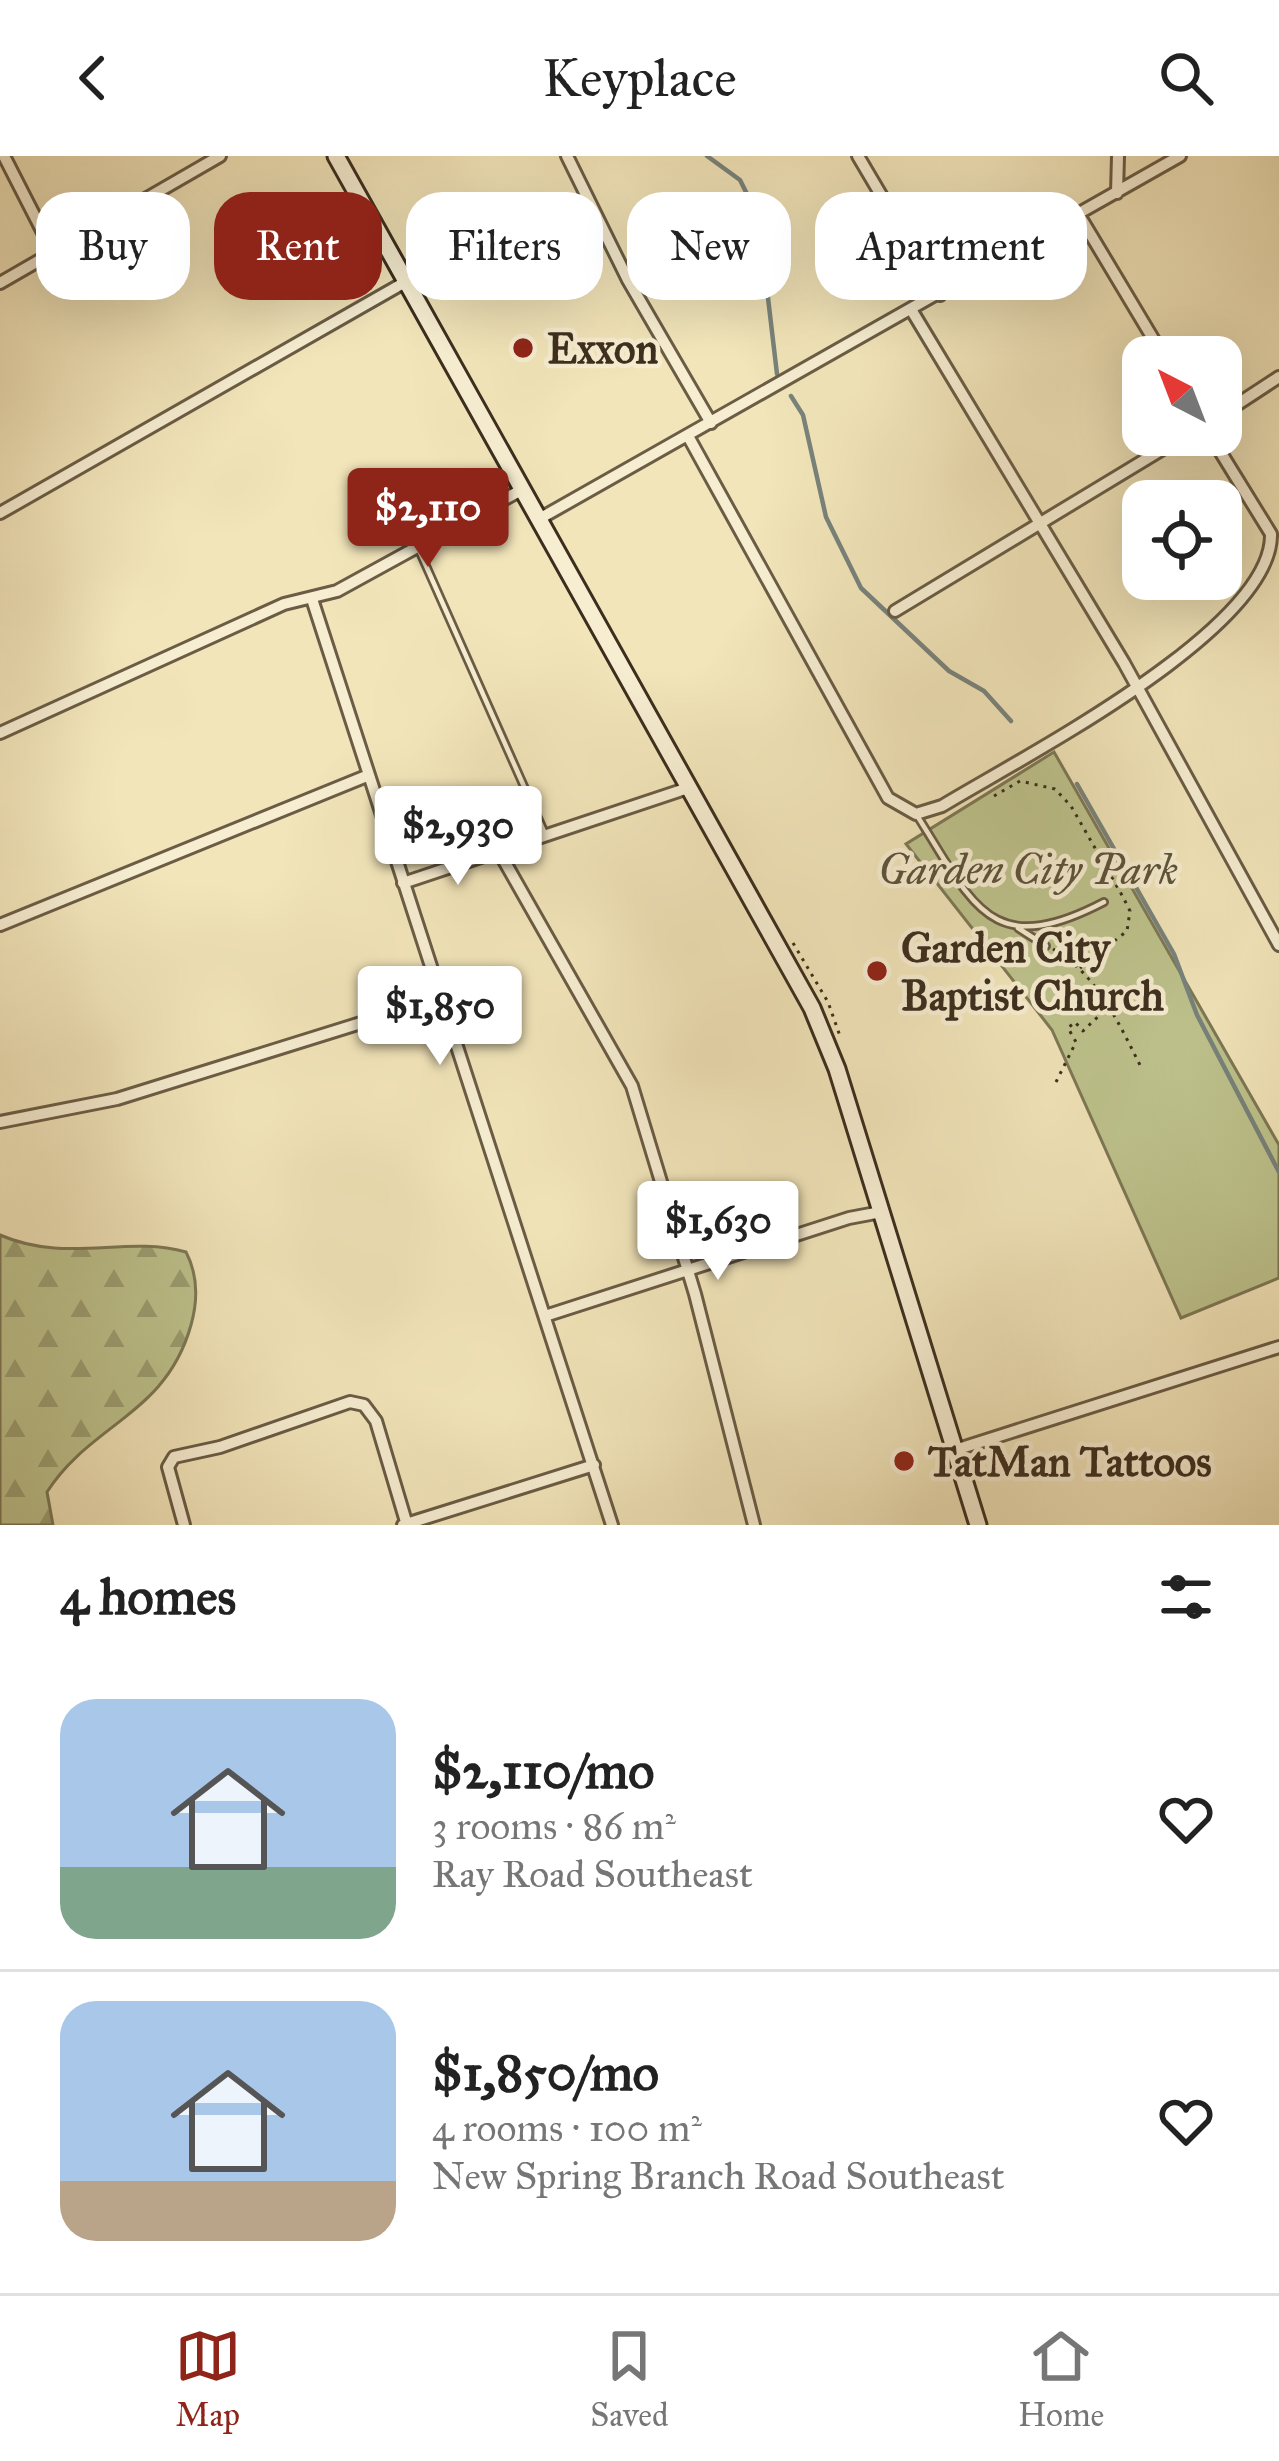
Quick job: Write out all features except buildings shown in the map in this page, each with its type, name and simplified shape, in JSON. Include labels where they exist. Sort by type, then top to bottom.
[{"type":"street","points":[[4,156],[36,219]]},
{"type":"street","points":[[157,192],[220,156]]},
{"type":"street","points":[[336,156],[406,279]]},
{"type":"street","points":[[567,156],[628,280],[711,423]]},
{"type":"street","points":[[858,156],[879,192]]},
{"type":"street","points":[[1117,193],[1118,156]]},
{"type":"street","points":[[1087,210],[1180,156]]},
{"type":"street","points":[[1087,229],[1151,336]]},
{"type":"street","points":[[0,284],[36,262]]},
{"type":"street","points":[[0,513],[406,282]]},
{"type":"street","points":[[418,300],[828,1042],[978,1525]]},
{"type":"street","points":[[539,520],[931,300]]},
{"type":"street","points":[[912,311],[1138,687],[1279,945]]},
{"type":"street","points":[[1242,401],[1279,377]]},
{"type":"street","points":[[688,436],[888,798],[916,814],[942,806],[1138,687],[1197,643],[1238,604],[1275,542],[1224,456]]},
{"type":"street","points":[[896,611],[1153,456]]},
{"type":"street","points":[[0,733],[284,604],[312,598],[419,549],[523,489]]},
{"type":"street","points":[[312,598],[612,1525]]},
{"type":"street","points":[[0,925],[369,775]]},
{"type":"street","points":[[404,883],[688,788]]},
{"type":"street","points":[[498,850],[621,1062],[687,1268],[754,1525]]},
{"type":"street","points":[[0,1123],[117,1099],[441,998]]},
{"type":"street","points":[[545,1316],[687,1268],[881,1212]]},
{"type":"street","points":[[955,1450],[1279,1347]]},
{"type":"street","points":[[184,1525],[168,1467],[181,1452],[220,1447],[357,1402],[376,1421],[406,1524],[594,1466]]},
{"type":"lane","points":[[419,549],[546,836]]},
{"type":"lane","points":[[916,814],[962,889],[981,909],[1046,946]]},
{"type":"lane","points":[[1018,928],[1064,922],[1104,902]]},
{"type":"path","points":[[994,796],[1020,782],[1054,788],[1071,806],[1130,910],[1127,931],[1080,968]]},
{"type":"path","points":[[1046,946],[1080,968],[1109,1006],[1142,1069]]},
{"type":"path","points":[[810,970],[836,1027]]},
{"type":"path","points":[[1055,1082],[1076,1042],[1067,1028],[1075,1022],[1083,1031],[1109,1006]]},
{"type":"green space","name":"Garden City Park","points":[[1054,752],[1279,1145],[1279,1278],[1181,1318],[1052,1030],[906,844]]},
{"type":"green space","points":[[0,1235],[49,1248],[141,1246],[186,1252],[195,1279],[193,1316],[179,1355],[146,1399],[85,1449],[47,1492],[53,1525],[0,1525]]},
{"type":"waterway","points":[[707,156],[740,180],[773,246],[766,281],[777,374]]},
{"type":"waterway","points":[[791,396],[803,415],[826,517],[861,588],[949,671],[984,691],[1011,721]]},
{"type":"waterway","points":[[1077,784],[1174,954],[1197,1015],[1279,1172]]},
{"type":"place","name":"Exxon","points":[[523,348]]},
{"type":"place","name":"Garden City Baptist Church","points":[[877,971]]},
{"type":"place","name":"TatMan Tattoos","points":[[904,1461]]}]
